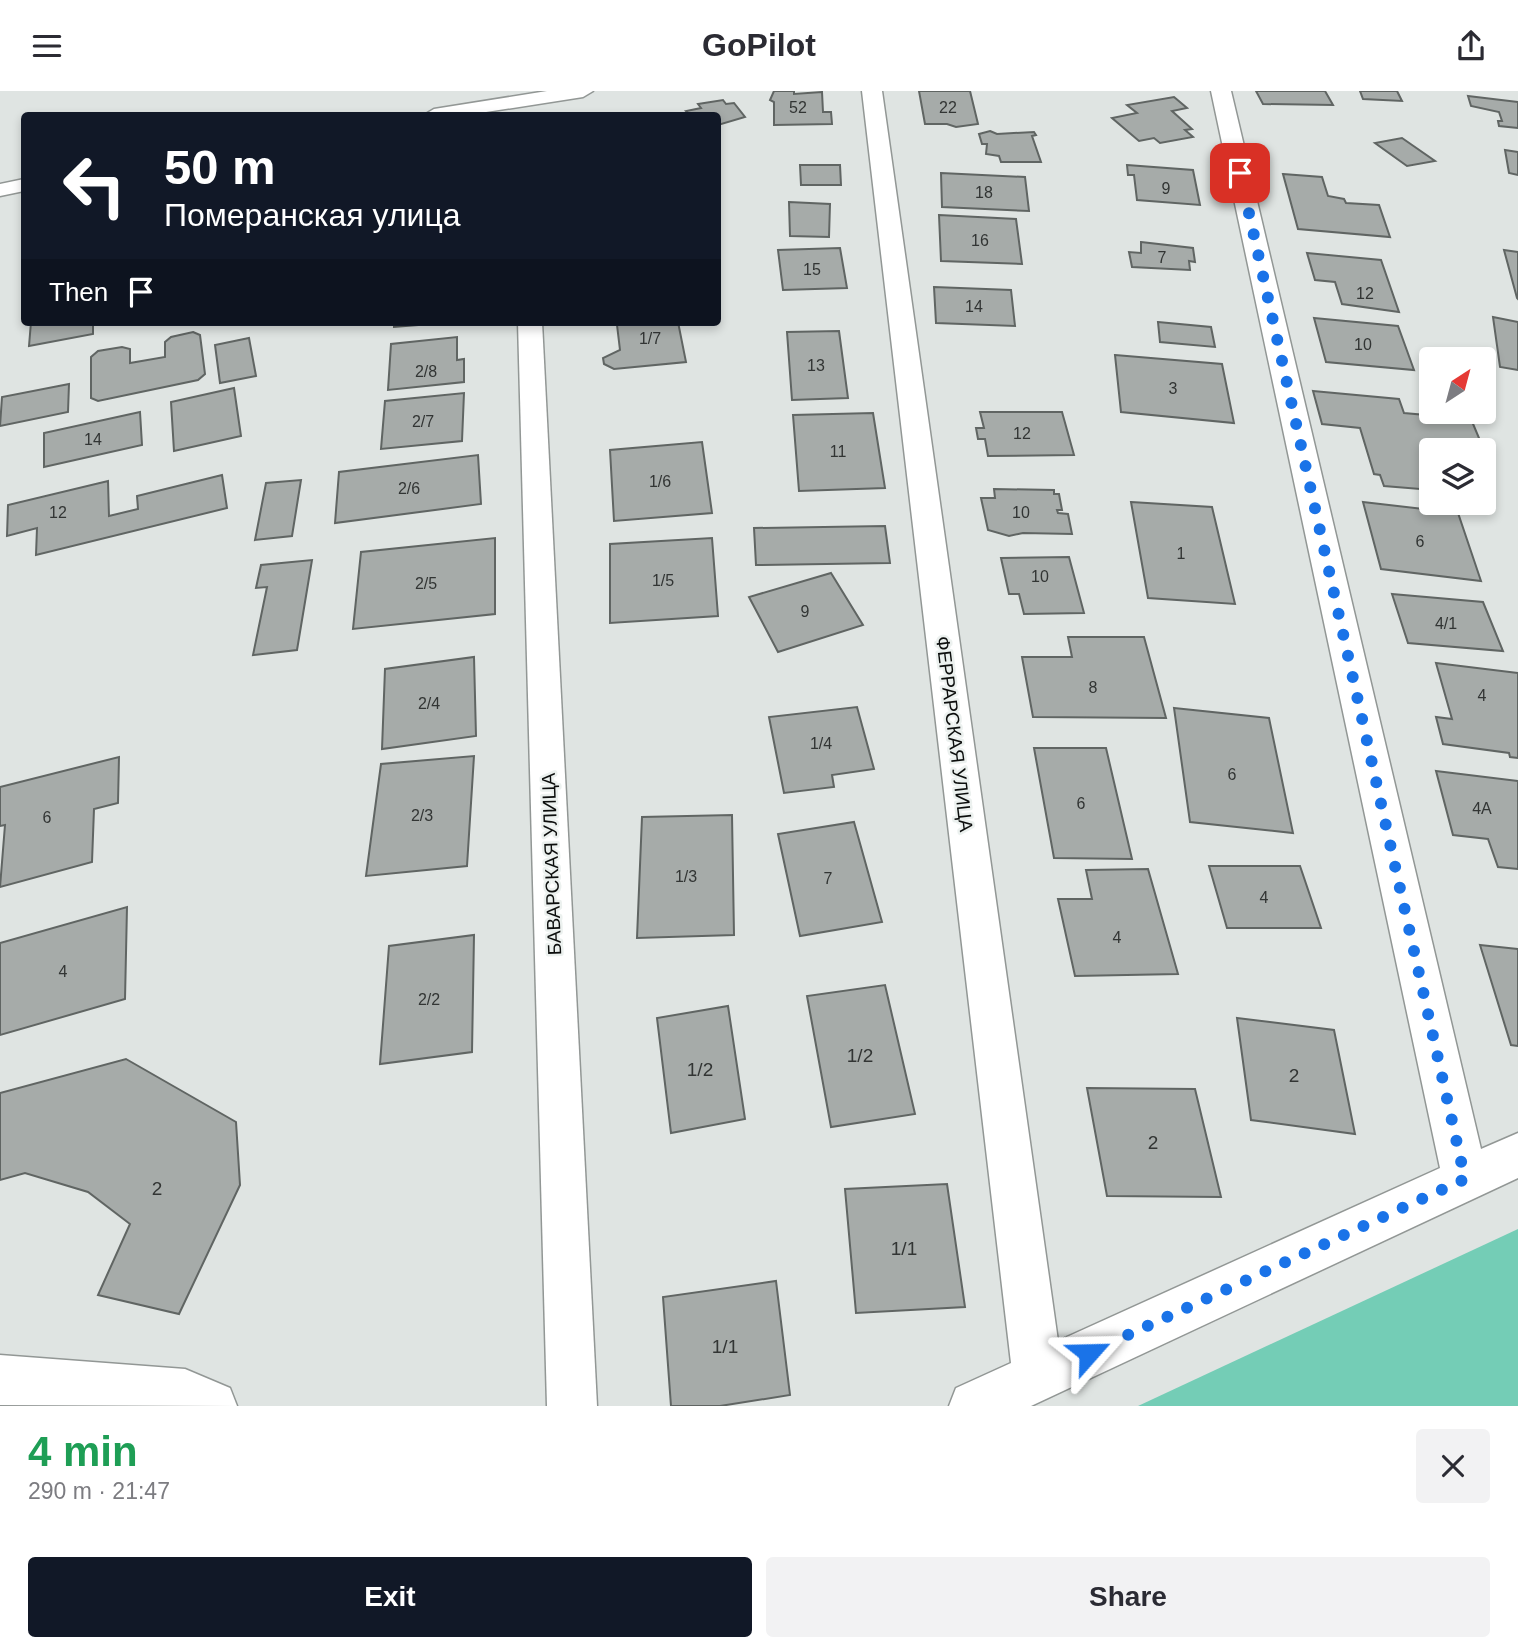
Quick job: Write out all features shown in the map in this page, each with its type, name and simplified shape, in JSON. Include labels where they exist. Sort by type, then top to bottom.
[{"type":"street","points":[[471,112],[521,108],[583,91]]},
{"type":"street","name":"ФЕРРАРСКАЯ УЛИЦА","points":[[872,91],[1038,1376]]},
{"type":"street","points":[[1221,91],[1465,1179]]},
{"type":"street","points":[[0,190],[21,186]]},
{"type":"street","name":"БАВАРСКАЯ УЛИЦА","points":[[530,326],[572,1406]]},
{"type":"street","points":[[974,1406],[1518,1155]]},
{"type":"street","points":[[0,1380],[185,1394],[212,1406]]},
{"type":"green space","points":[[1518,1229],[1518,1406],[1138,1406]]},
{"type":"building","points":[[774,91],[794,91],[794,94],[822,92],[823,112],[831,112],[832,124],[774,125],[774,102],[770,100]]},
{"type":"building","points":[[919,91],[970,91],[978,124],[956,127],[947,124],[925,124]]},
{"type":"building","points":[[1256,91],[1325,91],[1333,105],[1263,104]]},
{"type":"building","points":[[1360,91],[1397,91],[1402,101],[1363,99]]},
{"type":"building","points":[[1468,96],[1518,102],[1518,128],[1499,126],[1498,121],[1502,121],[1499,112],[1471,106]]},
{"type":"building","points":[[1174,97],[1187,108],[1172,111],[1192,129],[1185,130],[1193,137],[1160,143],[1154,138],[1139,141],[1112,118],[1137,113],[1127,105]]},
{"type":"building","points":[[723,100],[726,104],[734,103],[745,117],[721,124],[721,112],[686,111],[701,108],[698,104]]},
{"type":"building","points":[[990,131],[997,134],[1034,132],[1036,135],[1032,136],[1041,162],[1001,162],[999,156],[986,154],[987,144],[982,144],[979,134]]},
{"type":"building","points":[[1402,138],[1435,161],[1407,166],[1375,143]]},
{"type":"building","points":[[1505,150],[1518,152],[1518,175],[1509,173]]},
{"type":"building","points":[[800,165],[840,165],[841,185],[801,185]]},
{"type":"building","points":[[1127,165],[1193,170],[1200,205],[1137,200],[1134,175],[1128,175]]},
{"type":"building","points":[[941,173],[1025,177],[1029,211],[942,207]]},
{"type":"building","points":[[1283,174],[1322,177],[1328,196],[1344,199],[1346,203],[1379,205],[1390,237],[1298,229]]},
{"type":"building","points":[[789,202],[830,204],[829,237],[790,236]]},
{"type":"building","points":[[939,215],[1016,219],[1022,264],[941,261]]},
{"type":"building","points":[[1141,242],[1193,248],[1195,262],[1189,261],[1190,270],[1132,267],[1129,252],[1141,253]]},
{"type":"building","points":[[840,248],[847,288],[783,290],[778,250]]},
{"type":"building","points":[[1504,250],[1518,252],[1518,299],[1517,298]]},
{"type":"building","points":[[1307,253],[1381,260],[1399,312],[1342,304],[1335,282],[1315,280]]},
{"type":"building","points":[[934,287],[1011,290],[1015,326],[936,323]]},
{"type":"building","points":[[1493,317],[1518,322],[1518,370],[1500,367]]},
{"type":"building","points":[[1314,318],[1398,326],[1414,370],[1326,362]]},
{"type":"building","points":[[1158,322],[1211,327],[1215,347],[1160,342]]},
{"type":"building","points":[[31,326],[93,326],[93,334],[29,346]]},
{"type":"building","points":[[617,326],[679,326],[686,362],[614,369],[604,364],[603,358],[620,350]]},
{"type":"building","points":[[839,331],[848,398],[792,400],[787,332]]},
{"type":"building","points":[[193,332],[200,335],[205,374],[198,380],[98,401],[91,398],[91,357],[98,351],[122,347],[130,349],[130,363],[165,357],[165,342],[171,337]]},
{"type":"building","points":[[457,337],[457,360],[464,359],[464,382],[388,390],[391,344]]},
{"type":"building","points":[[249,338],[256,376],[220,383],[215,345]]},
{"type":"building","points":[[1115,355],[1222,364],[1234,423],[1121,412]]},
{"type":"building","points":[[69,384],[68,412],[0,426],[2,397]]},
{"type":"building","points":[[234,388],[241,436],[174,451],[171,402]]},
{"type":"building","points":[[1313,391],[1399,399],[1404,413],[1419,414],[1419,424],[1473,424],[1479,438],[1419,438],[1419,489],[1384,486],[1380,475],[1374,474],[1360,428],[1322,424]]},
{"type":"building","points":[[464,393],[462,441],[381,449],[385,401]]},
{"type":"building","points":[[140,412],[142,445],[44,467],[44,433]]},
{"type":"building","points":[[980,412],[1062,412],[1074,455],[988,456],[985,439],[978,439],[976,428],[984,428]]},
{"type":"building","points":[[873,413],[885,488],[799,491],[793,415]]},
{"type":"building","points":[[702,442],[712,513],[614,521],[610,450]]},
{"type":"building","points":[[478,455],[481,504],[335,523],[339,472]]},
{"type":"building","points":[[222,475],[227,508],[36,555],[37,528],[7,536],[8,505],[108,481],[109,516],[138,509],[137,496]]},
{"type":"building","points":[[301,480],[292,536],[255,540],[266,483]]},
{"type":"building","points":[[994,489],[1054,490],[1054,494],[1059,494],[1062,510],[1057,510],[1058,513],[1068,514],[1072,534],[1023,533],[1009,536],[988,530],[981,498],[995,498]]},
{"type":"building","points":[[1131,502],[1212,507],[1235,604],[1148,598]]},
{"type":"building","points":[[1363,502],[1419,508],[1419,515],[1459,515],[1481,581],[1381,569]]},
{"type":"building","points":[[885,526],[890,563],[756,565],[754,528]]},
{"type":"building","points":[[495,538],[495,614],[353,629],[361,552]]},
{"type":"building","points":[[712,538],[718,616],[610,623],[610,544]]},
{"type":"building","points":[[1069,557],[1084,613],[1024,614],[1019,594],[1009,594],[1001,558]]},
{"type":"building","points":[[312,560],[297,650],[253,655],[267,587],[256,588],[261,565]]},
{"type":"building","points":[[831,573],[863,625],[778,652],[749,597]]},
{"type":"building","points":[[1392,594],[1483,602],[1503,651],[1408,643]]},
{"type":"building","points":[[1068,637],[1144,637],[1166,718],[1033,717],[1022,657],[1072,657]]},
{"type":"building","points":[[474,657],[476,736],[382,749],[385,669]]},
{"type":"building","points":[[1436,663],[1518,673],[1518,758],[1510,757],[1509,753],[1443,744],[1436,717],[1452,719]]},
{"type":"building","points":[[857,707],[874,769],[832,775],[834,787],[784,793],[769,717]]},
{"type":"building","points":[[1174,708],[1269,718],[1293,833],[1190,822]]},
{"type":"building","points":[[1034,748],[1106,748],[1132,859],[1054,858]]},
{"type":"building","points":[[474,756],[467,866],[366,876],[381,764]]},
{"type":"building","points":[[119,757],[118,803],[94,809],[92,862],[0,887],[5,825],[0,826],[0,787]]},
{"type":"building","points":[[1436,771],[1518,781],[1518,869],[1498,867],[1488,839],[1453,835]]},
{"type":"building","points":[[732,815],[734,935],[637,938],[642,817]]},
{"type":"building","points":[[854,822],[882,922],[800,936],[778,834]]},
{"type":"building","points":[[1209,866],[1300,866],[1321,928],[1227,928]]},
{"type":"building","points":[[1148,869],[1178,974],[1075,976],[1058,899],[1092,899],[1086,870]]},
{"type":"building","points":[[127,907],[125,999],[0,1035],[0,943]]},
{"type":"building","points":[[474,935],[472,1052],[380,1064],[389,946]]},
{"type":"building","points":[[1480,945],[1518,949],[1518,1046],[1511,1045]]},
{"type":"building","points":[[885,985],[915,1114],[831,1127],[807,996]]},
{"type":"building","points":[[728,1006],[745,1119],[671,1133],[657,1018]]},
{"type":"building","points":[[1237,1018],[1334,1030],[1355,1134],[1251,1120]]},
{"type":"building","points":[[126,1059],[236,1122],[240,1185],[179,1314],[98,1295],[130,1224],[88,1192],[25,1173],[0,1180],[0,1093]]},
{"type":"building","points":[[1087,1088],[1195,1089],[1221,1197],[1107,1196]]},
{"type":"building","points":[[947,1184],[965,1307],[856,1313],[845,1189]]},
{"type":"building","points":[[776,1281],[790,1395],[720,1406],[671,1406],[663,1297]]},
{"type":"route","points":[[1089,1353],[1465,1179],[1240,173]]}]
